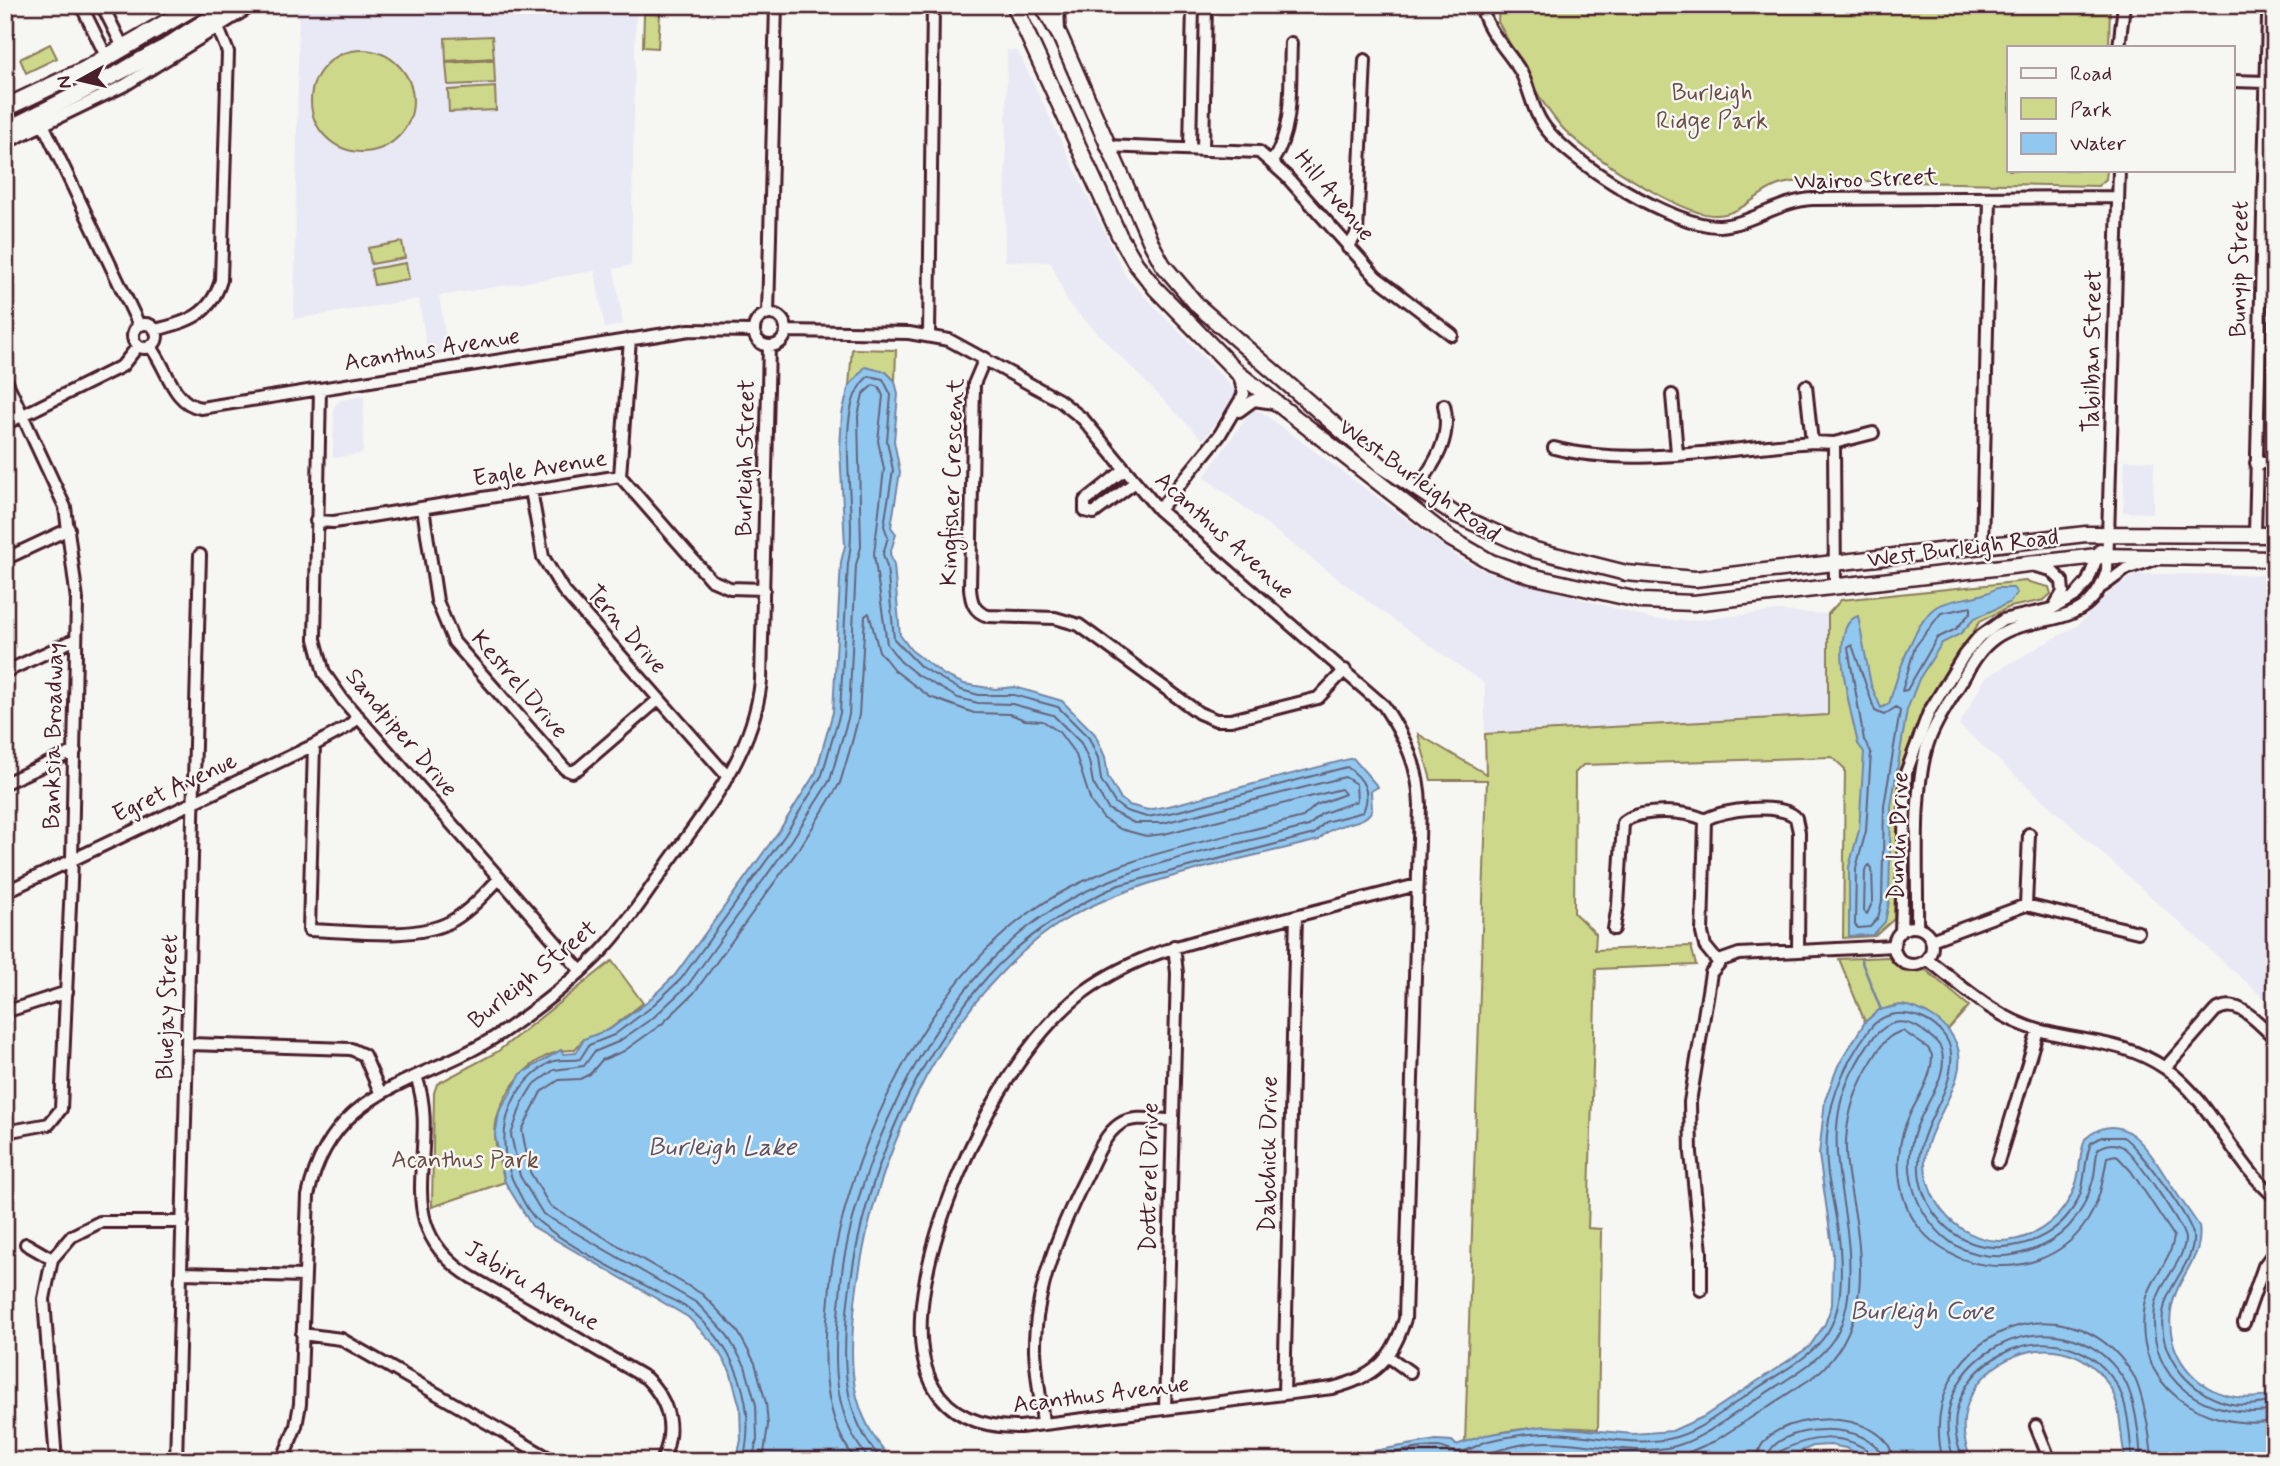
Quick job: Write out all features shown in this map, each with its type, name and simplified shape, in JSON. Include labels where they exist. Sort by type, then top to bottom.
[{"type":"highway","points":[[5,108],[124,49],[197,5]]},
{"type":"highway","points":[[5,131],[167,47],[230,5]]},
{"type":"main road","name":"West Burleigh Road","points":[[1014,5],[1129,254],[1155,288],[1238,373],[1451,539],[1491,562],[1531,576],[1604,594],[1667,603],[1694,603],[2103,556],[2169,555],[2275,559]]},
{"type":"main road","points":[[1029,5],[1030,19],[1057,81],[1064,112]]},
{"type":"main road","name":"West Burleigh Road","points":[[1042,5],[1060,36],[1107,146],[1163,265],[1187,295],[1372,457],[1416,489],[1499,537],[1535,550],[1626,573],[1678,580],[2107,533],[2275,535]]},
{"type":"street","points":[[81,5],[107,58]]},
{"type":"street","points":[[102,5],[124,49]]},
{"type":"street","points":[[5,143],[125,85],[253,5]]},
{"type":"street","points":[[768,314],[776,5]]},
{"type":"street","points":[[929,336],[933,5]]},
{"type":"street","points":[[1058,5],[1060,36]]},
{"type":"street","points":[[1190,148],[1193,5]]},
{"type":"street","points":[[1203,149],[1206,5]]},
{"type":"street","name":"Wairoo Street","points":[[1481,5],[1488,28],[1522,74],[1535,109],[1552,134],[1609,181],[1669,215],[1700,224],[1730,224],[1802,199],[2118,197]]},
{"type":"street","points":[[2123,5],[2125,46]]},
{"type":"street","name":"Bunyip Street","points":[[2255,534],[2268,18],[2272,5]]},
{"type":"street","points":[[2119,46],[2123,27]]},
{"type":"street","points":[[139,325],[146,324],[155,330],[185,323],[203,313],[214,300],[221,280],[228,52],[218,28]]},
{"type":"street","points":[[98,41],[115,32]]},
{"type":"street","name":"Hill Avenue","points":[[1291,43],[1287,128],[1283,143],[1272,162],[1376,277],[1452,335]]},
{"type":"street","points":[[1348,248],[1357,233],[1365,60]]},
{"type":"street","points":[[2234,81],[2266,82]]},
{"type":"street","points":[[43,124],[139,325]]},
{"type":"street","points":[[1107,146],[1254,151],[1272,162]]},
{"type":"street","name":"Tabilban Street","points":[[2107,533],[2119,172]]},
{"type":"street","points":[[1982,547],[1990,198]]},
{"type":"street","points":[[768,314],[779,317],[786,331],[779,344],[769,346],[757,340],[754,331],[759,318],[768,314]]},
{"type":"street","points":[[139,325],[133,335],[144,346]]},
{"type":"street","points":[[5,424],[122,366],[144,346],[155,341],[155,330]]},
{"type":"street","name":"Acanthus Avenue","points":[[144,346],[160,358],[178,396],[191,407],[209,407],[690,330],[754,331]]},
{"type":"street","name":"Acanthus Avenue","points":[[786,331],[929,336],[949,340],[1059,400],[1083,419],[1158,510],[1384,706],[1415,762],[1420,805],[1405,1319],[1389,1357],[1352,1383],[1044,1424],[999,1427],[973,1421],[949,1407],[930,1384],[921,1356],[920,1330],[939,1231],[958,1175],[985,1118],[1012,1073],[1046,1027],[1074,1000],[1102,980],[1132,963],[1174,946],[1417,885]]},
{"type":"street","points":[[620,476],[630,339]]},
{"type":"street","name":"Burleigh Street","points":[[282,1461],[299,1415],[306,1210],[315,1170],[342,1124],[380,1092],[488,1042],[580,970],[614,937],[728,777],[749,737],[759,701],[769,346]]},
{"type":"street","name":"Kingfisher Crescent","points":[[985,359],[974,384],[970,589],[971,601],[978,612],[988,616],[1055,618],[1079,625],[1199,713],[1216,720],[1231,720],[1318,698],[1345,670]]},
{"type":"street","points":[[1158,510],[1234,415],[1244,394],[1238,373]]},
{"type":"street","name":"Banksia Broadway","points":[[5,379],[65,508],[77,600],[72,859],[61,1109],[49,1124],[5,1132]]},
{"type":"street","points":[[1806,386],[1812,442]]},
{"type":"street","name":"Sandpiper Drive","points":[[320,389],[316,650],[324,673],[332,687],[580,970]]},
{"type":"street","points":[[1672,395],[1677,453]]},
{"type":"street","points":[[1234,415],[1254,400],[1275,403]]},
{"type":"street","points":[[1416,489],[1436,463],[1446,435],[1447,418],[1444,405]]},
{"type":"street","points":[[1553,447],[1579,454],[1677,453],[1812,442],[1834,443],[1873,433]]},
{"type":"street","points":[[1834,443],[1835,587]]},
{"type":"street","points":[[2256,463],[2275,463]]},
{"type":"street","points":[[1124,470],[1085,501],[1085,511],[1094,513],[1134,483]]},
{"type":"street","name":"Eagle Avenue","points":[[316,521],[334,522],[620,476],[711,580],[730,588],[764,589]]},
{"type":"street","name":"Tern Drive","points":[[531,490],[537,533],[549,569],[563,590],[728,777]]},
{"type":"street","name":"Kestrel Drive","points":[[423,508],[438,601],[454,642],[565,769],[572,772],[579,768],[658,699]]},
{"type":"street","points":[[5,559],[69,529]]},
{"type":"street","name":"Dunlin Drive","points":[[1901,931],[1906,773],[1929,712],[1966,651],[1995,632],[2062,618],[2084,605],[2097,591],[2105,575],[2103,556],[2107,533]]},
{"type":"street","name":"Bluejay Street","points":[[176,1461],[200,555]]},
{"type":"street","points":[[2097,591],[2126,569],[2169,555]]},
{"type":"street","name":"Dunlin Drive","points":[[1917,927],[1921,775],[1928,744],[1976,657],[1995,632],[2010,617],[2052,609],[2083,589],[2103,556]]},
{"type":"street","points":[[2021,565],[2048,569],[2063,581],[2063,594],[2052,609]]},
{"type":"street","points":[[5,672],[76,639]]},
{"type":"street","name":"Egret Avenue","points":[[5,892],[314,745],[349,726],[358,716]]},
{"type":"street","points":[[314,745],[309,930],[414,932],[436,928],[468,909],[499,879]]},
{"type":"street","points":[[5,783],[75,751]]},
{"type":"street","points":[[1705,820],[1724,811],[1783,809],[1793,814],[1799,832],[1798,951]]},
{"type":"street","points":[[1614,929],[1623,823],[1633,815],[1662,813],[1690,813],[1705,820]]},
{"type":"street","points":[[1705,820],[1703,941],[1719,963]]},
{"type":"street","points":[[2026,905],[2029,834]]},
{"type":"street","points":[[1931,940],[2026,905],[2138,932]]},
{"type":"street","name":"Dabchick Drive","points":[[1284,1394],[1296,916]]},
{"type":"street","points":[[1917,927],[1926,931],[1931,940],[1927,959],[1917,964],[1906,964],[1897,957],[1894,946],[1901,931],[1917,927]]},
{"type":"street","name":"Dotterel Drive","points":[[1165,1409],[1177,973],[1174,946]]},
{"type":"street","points":[[1701,1290],[1701,1252],[1691,1153],[1690,1102],[1704,1026],[1709,978],[1719,963],[1739,954],[1894,946]]},
{"type":"street","points":[[1927,959],[1984,1003],[2014,1021],[2038,1030],[2108,1042],[2165,1068],[2198,1098],[2246,1168],[2275,1197]]},
{"type":"street","points":[[5,1012],[67,992]]},
{"type":"street","points":[[2165,1068],[2215,1011],[2226,1006],[2241,1008],[2275,1038]]},
{"type":"street","points":[[1998,1162],[2038,1030]]},
{"type":"street","points":[[188,1044],[351,1049],[364,1055],[380,1092]]},
{"type":"street","name":"Jabiru Avenue","points":[[416,1076],[423,1098],[420,1202],[425,1225],[436,1248],[456,1268],[637,1373],[654,1387],[665,1404],[670,1421],[669,1442],[662,1461]]},
{"type":"street","points":[[1044,1424],[1035,1349],[1052,1258],[1072,1205],[1113,1129],[1128,1120],[1172,1120]]},
{"type":"street","points":[[56,1461],[44,1299],[52,1259],[72,1236],[100,1222],[183,1222]]},
{"type":"street","points":[[26,1244],[52,1259]]},
{"type":"street","points":[[2244,1323],[2264,1266],[2275,1251]]},
{"type":"street","points":[[181,1273],[304,1276]]},
{"type":"street","points":[[302,1334],[341,1339],[554,1461]]},
{"type":"street","points":[[1389,1357],[1410,1372]]},
{"type":"street","points":[[2036,1426],[2050,1461]]},
{"type":"shaded area","points":[[299,5],[636,5],[631,265],[614,269],[623,324],[605,328],[595,271],[439,296],[448,353],[428,357],[419,299],[294,319]]},
{"type":"shaded area","points":[[1007,50],[1018,51],[1126,277],[1235,390],[1234,397],[1203,440],[1068,303],[1051,262],[1005,261]]},
{"type":"shaded area","points":[[364,396],[363,453],[333,458],[334,407],[341,400]]},
{"type":"shaded area","points":[[1252,410],[1260,411],[1462,560],[1489,573],[1652,619],[1688,621],[1778,611],[1828,614],[1828,715],[1485,734],[1485,684],[1377,608],[1204,477]]},
{"type":"shaded area","points":[[2125,460],[2154,461],[2153,513],[2123,512]]},
{"type":"shaded area","points":[[2138,574],[2275,575],[2275,1008],[1959,725],[1986,677],[2078,625],[2116,586]]},
{"type":"green space","name":"Burleigh Ridge Park","points":[[1499,5],[2110,5],[2109,46],[2007,46],[2007,172],[2107,172],[2106,179],[2098,186],[1808,180],[1776,186],[1732,212],[1714,215],[1698,212],[1632,180],[1571,136],[1550,112],[1498,22]]},
{"type":"green space","points":[[644,14],[660,14],[658,48],[643,47]]},
{"type":"green space","points":[[492,36],[494,58],[446,61],[445,38]]},
{"type":"green space","points":[[50,44],[57,58],[26,73],[20,59]]},
{"type":"green space","points":[[362,50],[382,53],[405,72],[410,81],[413,101],[410,121],[391,144],[382,149],[362,152],[342,149],[319,130],[314,121],[311,101],[314,81],[333,58],[342,53]]},
{"type":"green space","points":[[494,60],[495,83],[448,85],[446,63]]},
{"type":"green space","points":[[495,87],[496,110],[449,112],[448,90]]},
{"type":"green space","points":[[402,242],[405,258],[371,264],[368,248]]},
{"type":"green space","points":[[406,263],[409,279],[374,285],[371,269]]},
{"type":"green space","points":[[852,349],[896,350],[895,381],[886,372],[856,379],[849,386]]},
{"type":"green space","points":[[2025,581],[2049,587],[2051,594],[2044,600],[2010,607],[1980,621],[1920,721],[1900,769],[1894,919],[1875,936],[1843,938],[1845,769],[1832,757],[1583,765],[1575,773],[1574,913],[1596,934],[1595,950],[1691,946],[1696,965],[1596,969],[1588,1228],[1601,1229],[1598,1429],[1530,1428],[1497,1433],[1465,1443],[1487,780],[1431,780],[1418,734],[1486,774],[1485,734],[1828,715],[1828,614],[1841,600]]},
{"type":"green space","points":[[1887,957],[1905,972],[1926,970],[1969,1006],[1948,1030],[1917,1009],[1898,1005],[1877,1013],[1865,1022],[1839,959]]},
{"type":"green space","name":"Acanthus Park","points":[[612,961],[643,1003],[610,1029],[584,1039],[574,1050],[559,1051],[531,1066],[509,1090],[497,1119],[495,1134],[505,1182],[432,1207],[434,1093],[437,1084],[497,1052]]},
{"type":"water","name":"Burleigh Lake","points":[[865,367],[886,372],[895,381],[898,394],[894,441],[900,472],[891,527],[896,534],[890,554],[894,565],[900,635],[911,650],[944,675],[964,684],[995,689],[1015,687],[1062,701],[1095,734],[1105,757],[1108,777],[1120,798],[1129,805],[1148,810],[1173,805],[1353,758],[1378,787],[1371,791],[1372,810],[1362,819],[1333,829],[1319,840],[1173,876],[1101,902],[1068,918],[1040,937],[1002,972],[968,1012],[938,1055],[913,1102],[875,1201],[863,1252],[853,1326],[855,1387],[867,1425],[893,1461],[736,1461],[741,1440],[740,1407],[730,1371],[715,1345],[688,1317],[532,1226],[505,1182],[495,1136],[499,1113],[521,1074],[561,1050],[563,1054],[576,1053],[584,1039],[610,1029],[645,1004],[675,975],[779,831],[816,772],[833,712],[841,562],[845,546],[840,449],[842,414],[849,386]]},
{"type":"water","points":[[1997,588],[2013,588],[2017,593],[2009,603],[1975,618],[1960,634],[1942,643],[1919,679],[1907,710],[1891,807],[1889,902],[1885,922],[1873,935],[1849,936],[1849,867],[1859,830],[1864,752],[1858,744],[1844,674],[1843,637],[1848,623],[1858,616],[1871,685],[1881,708],[1889,704],[1908,649],[1931,611],[1947,602]]},
{"type":"water","name":"Burleigh Cove","points":[[1901,1005],[1925,1013],[1940,1023],[1956,1043],[1958,1072],[1931,1134],[1925,1164],[1928,1184],[1947,1216],[1978,1237],[1996,1241],[2015,1240],[2034,1233],[2051,1222],[2070,1199],[2077,1180],[2085,1139],[2100,1129],[2113,1127],[2125,1130],[2136,1138],[2199,1226],[2199,1244],[2173,1302],[2170,1327],[2176,1351],[2189,1372],[2216,1392],[2245,1398],[2275,1394],[2275,1461],[2126,1461],[2117,1404],[2110,1387],[2088,1363],[2061,1351],[2033,1351],[2006,1360],[1984,1377],[1969,1401],[1964,1429],[1972,1461],[1871,1461],[1846,1448],[1830,1445],[1813,1446],[1779,1461],[1316,1461],[1436,1440],[1452,1441],[1456,1445],[1485,1435],[1545,1426],[1633,1434],[1672,1431],[1703,1417],[1809,1347],[1825,1324],[1832,1305],[1833,1253],[1819,1155],[1825,1100],[1838,1066],[1865,1022],[1879,1010]]},
{"type":"waterway","points":[[1861,960],[1881,1010]]},
{"type":"tram line","points":[[5,121],[120,63],[217,5]]}]
